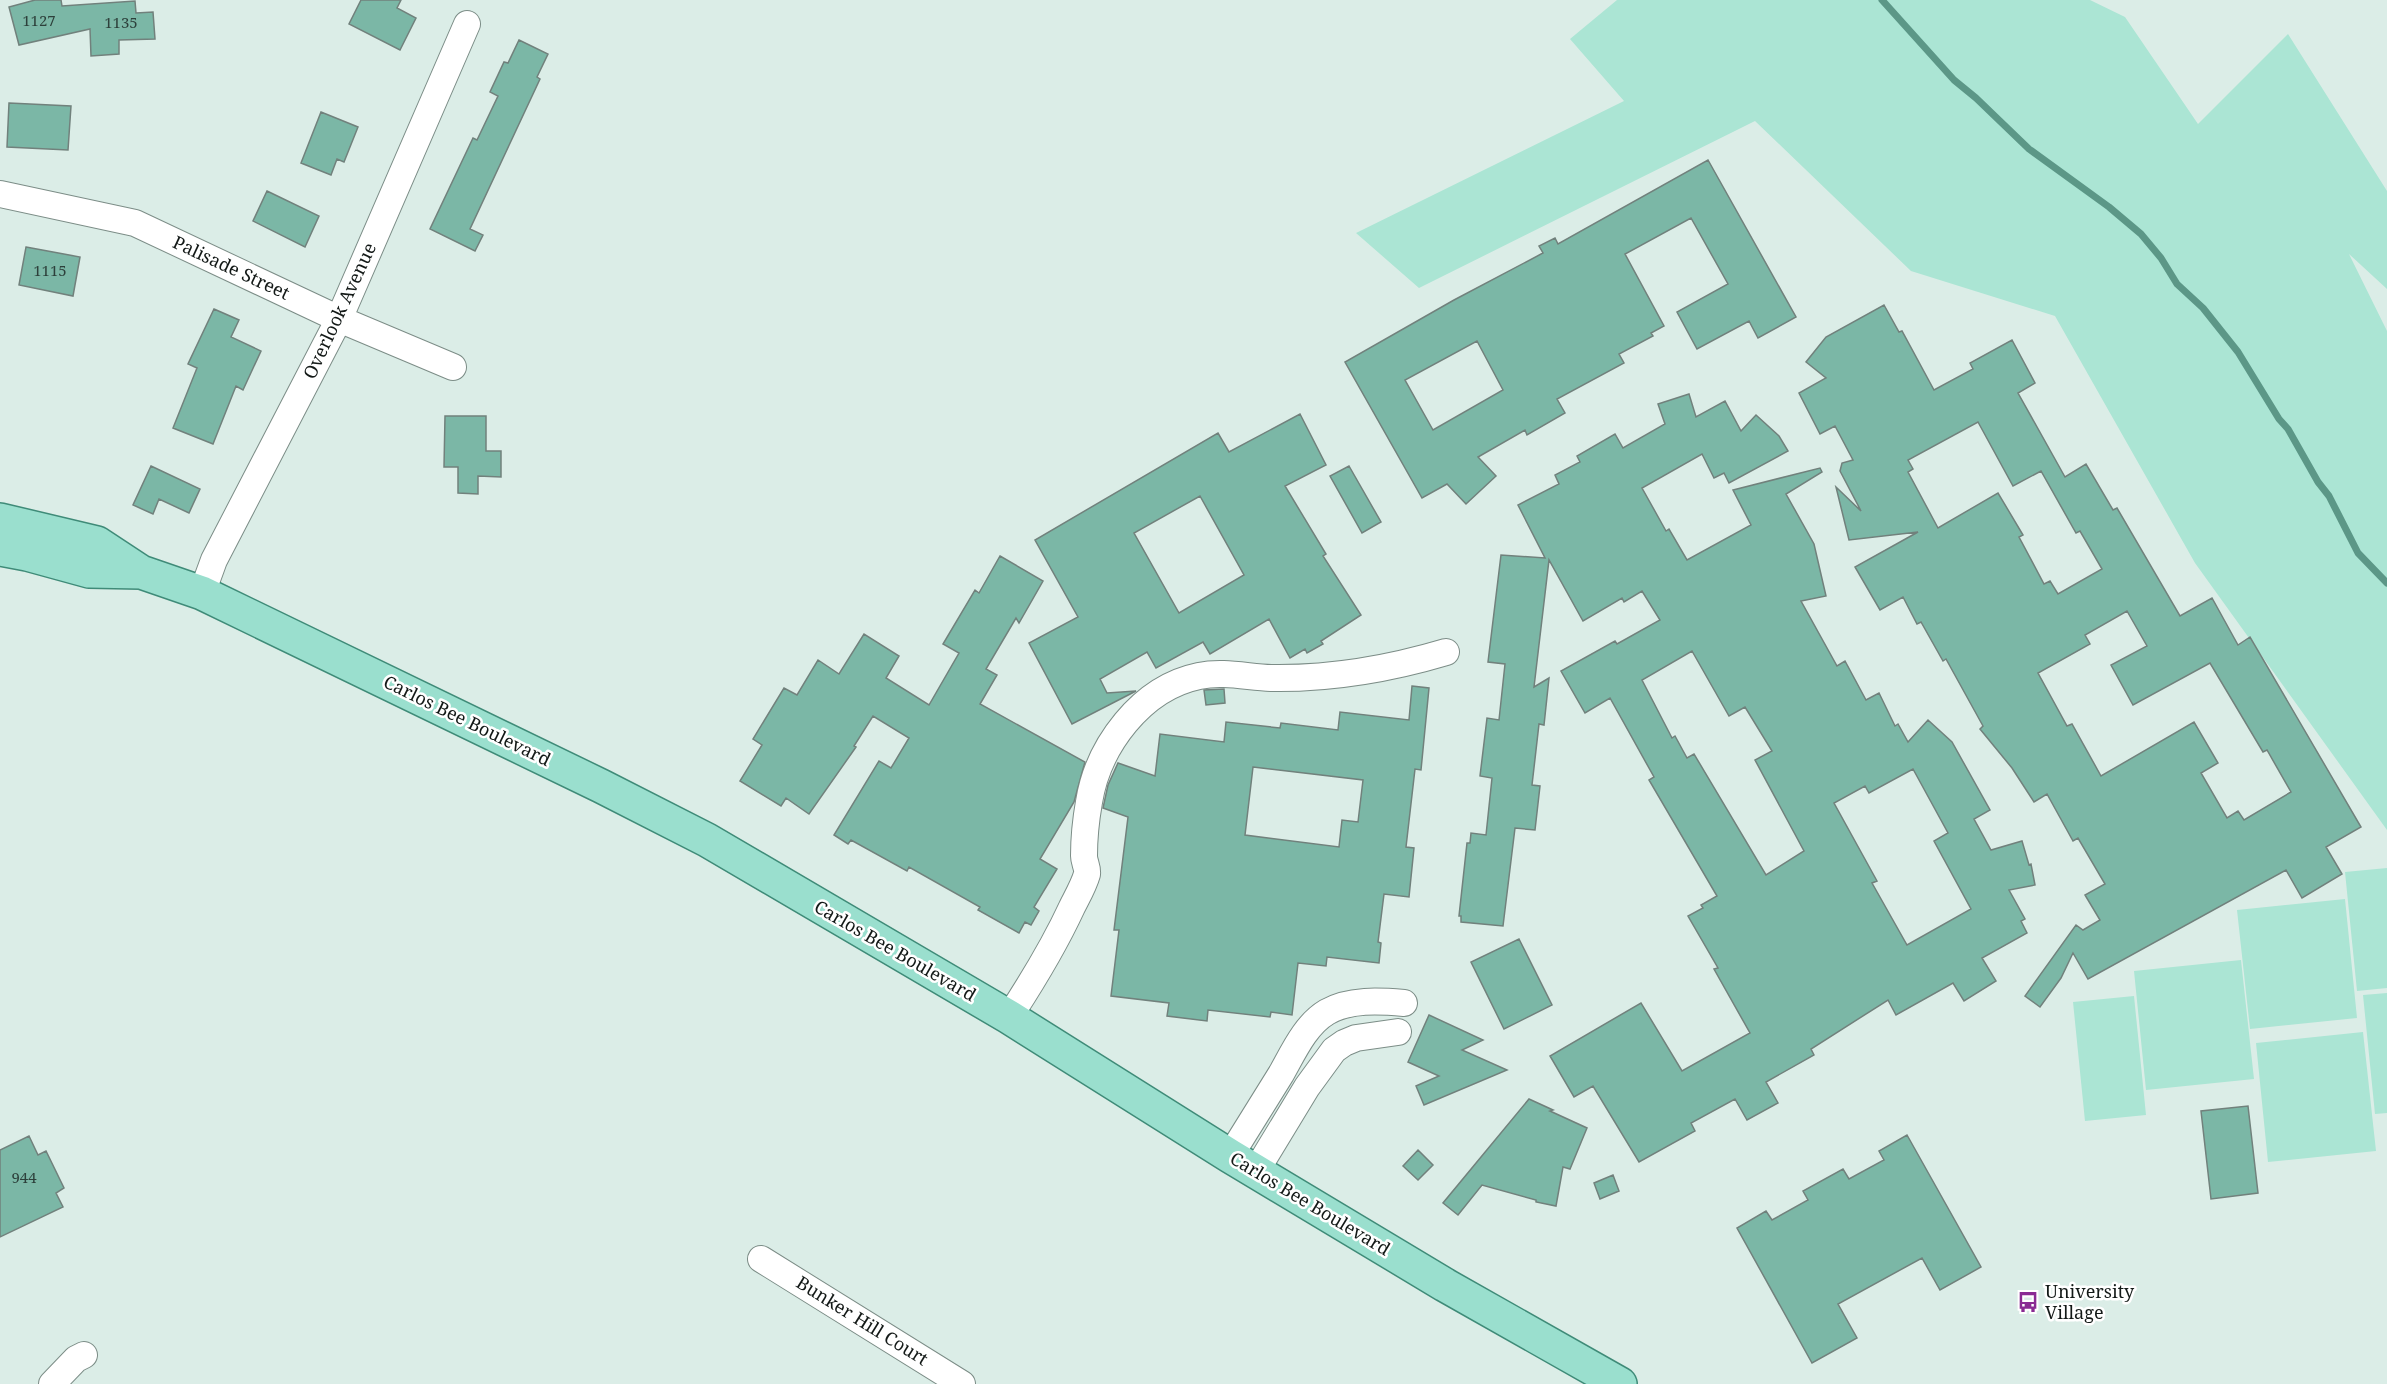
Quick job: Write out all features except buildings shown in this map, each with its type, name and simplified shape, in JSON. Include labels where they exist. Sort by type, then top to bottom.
[{"type":"main road","name":"Carlos Bee Boulevard","points":[[0,520],[98,543],[141,572],[202,593],[601,786],[707,840],[1009,1017],[1243,1164],[1445,1286],[1620,1384]]},
{"type":"main road","name":"Carlos Bee Boulevard","points":[[0,549],[89,571],[141,572]]},
{"type":"street","name":"Overlook Avenue","points":[[202,593],[216,556],[339,319],[468,24]]},
{"type":"street","name":"Palisade Street","points":[[0,194],[135,223],[339,319],[453,367]]},
{"type":"street","points":[[1009,1017],[1062,930],[1087,872],[1084,858],[1089,802],[1098,766],[1123,725],[1152,698],[1180,682],[1200,676],[1271,678],[1346,675],[1446,652]]},
{"type":"street","points":[[1243,1164],[1291,1056],[1318,1019],[1328,1012],[1352,1004],[1382,1001],[1404,1003]]},
{"type":"street","points":[[1243,1164],[1307,1087],[1334,1050],[1356,1038],[1398,1032]]},
{"type":"street","name":"Bunker Hill Court","points":[[761,1259],[963,1384]]},
{"type":"street","points":[[52,1384],[76,1359],[84,1355]]},
{"type":"green space","points":[[1617,0],[2090,0],[2125,17],[2198,124],[2288,34],[2387,191],[2387,289],[2349,254],[2387,331],[2387,830],[2195,563],[2055,316],[1911,271],[1755,121],[1419,288],[1356,233],[1624,101],[1570,39]]},
{"type":"green space","points":[[2387,868],[2387,988],[2357,991],[2345,872]]},
{"type":"green space","points":[[2345,899],[2357,1018],[2250,1029],[2237,910]]},
{"type":"green space","points":[[2241,960],[2254,1079],[2146,1090],[2134,971]]},
{"type":"green space","points":[[2387,993],[2387,1113],[2375,1114],[2363,995]]},
{"type":"green space","points":[[2134,996],[2146,1115],[2085,1121],[2073,1002]]},
{"type":"green space","points":[[2363,1032],[2376,1151],[2268,1162],[2256,1043]]},
{"type":"waterway","points":[[1882,0],[1954,80],[2029,149],[2109,207],[2141,234],[2161,258],[2177,284],[2203,308],[2238,352],[2279,419],[2288,429],[2318,482],[2329,496],[2358,553],[2387,583]]},
{"type":"place","name":"University Village","points":[[2028,1302]]}]
